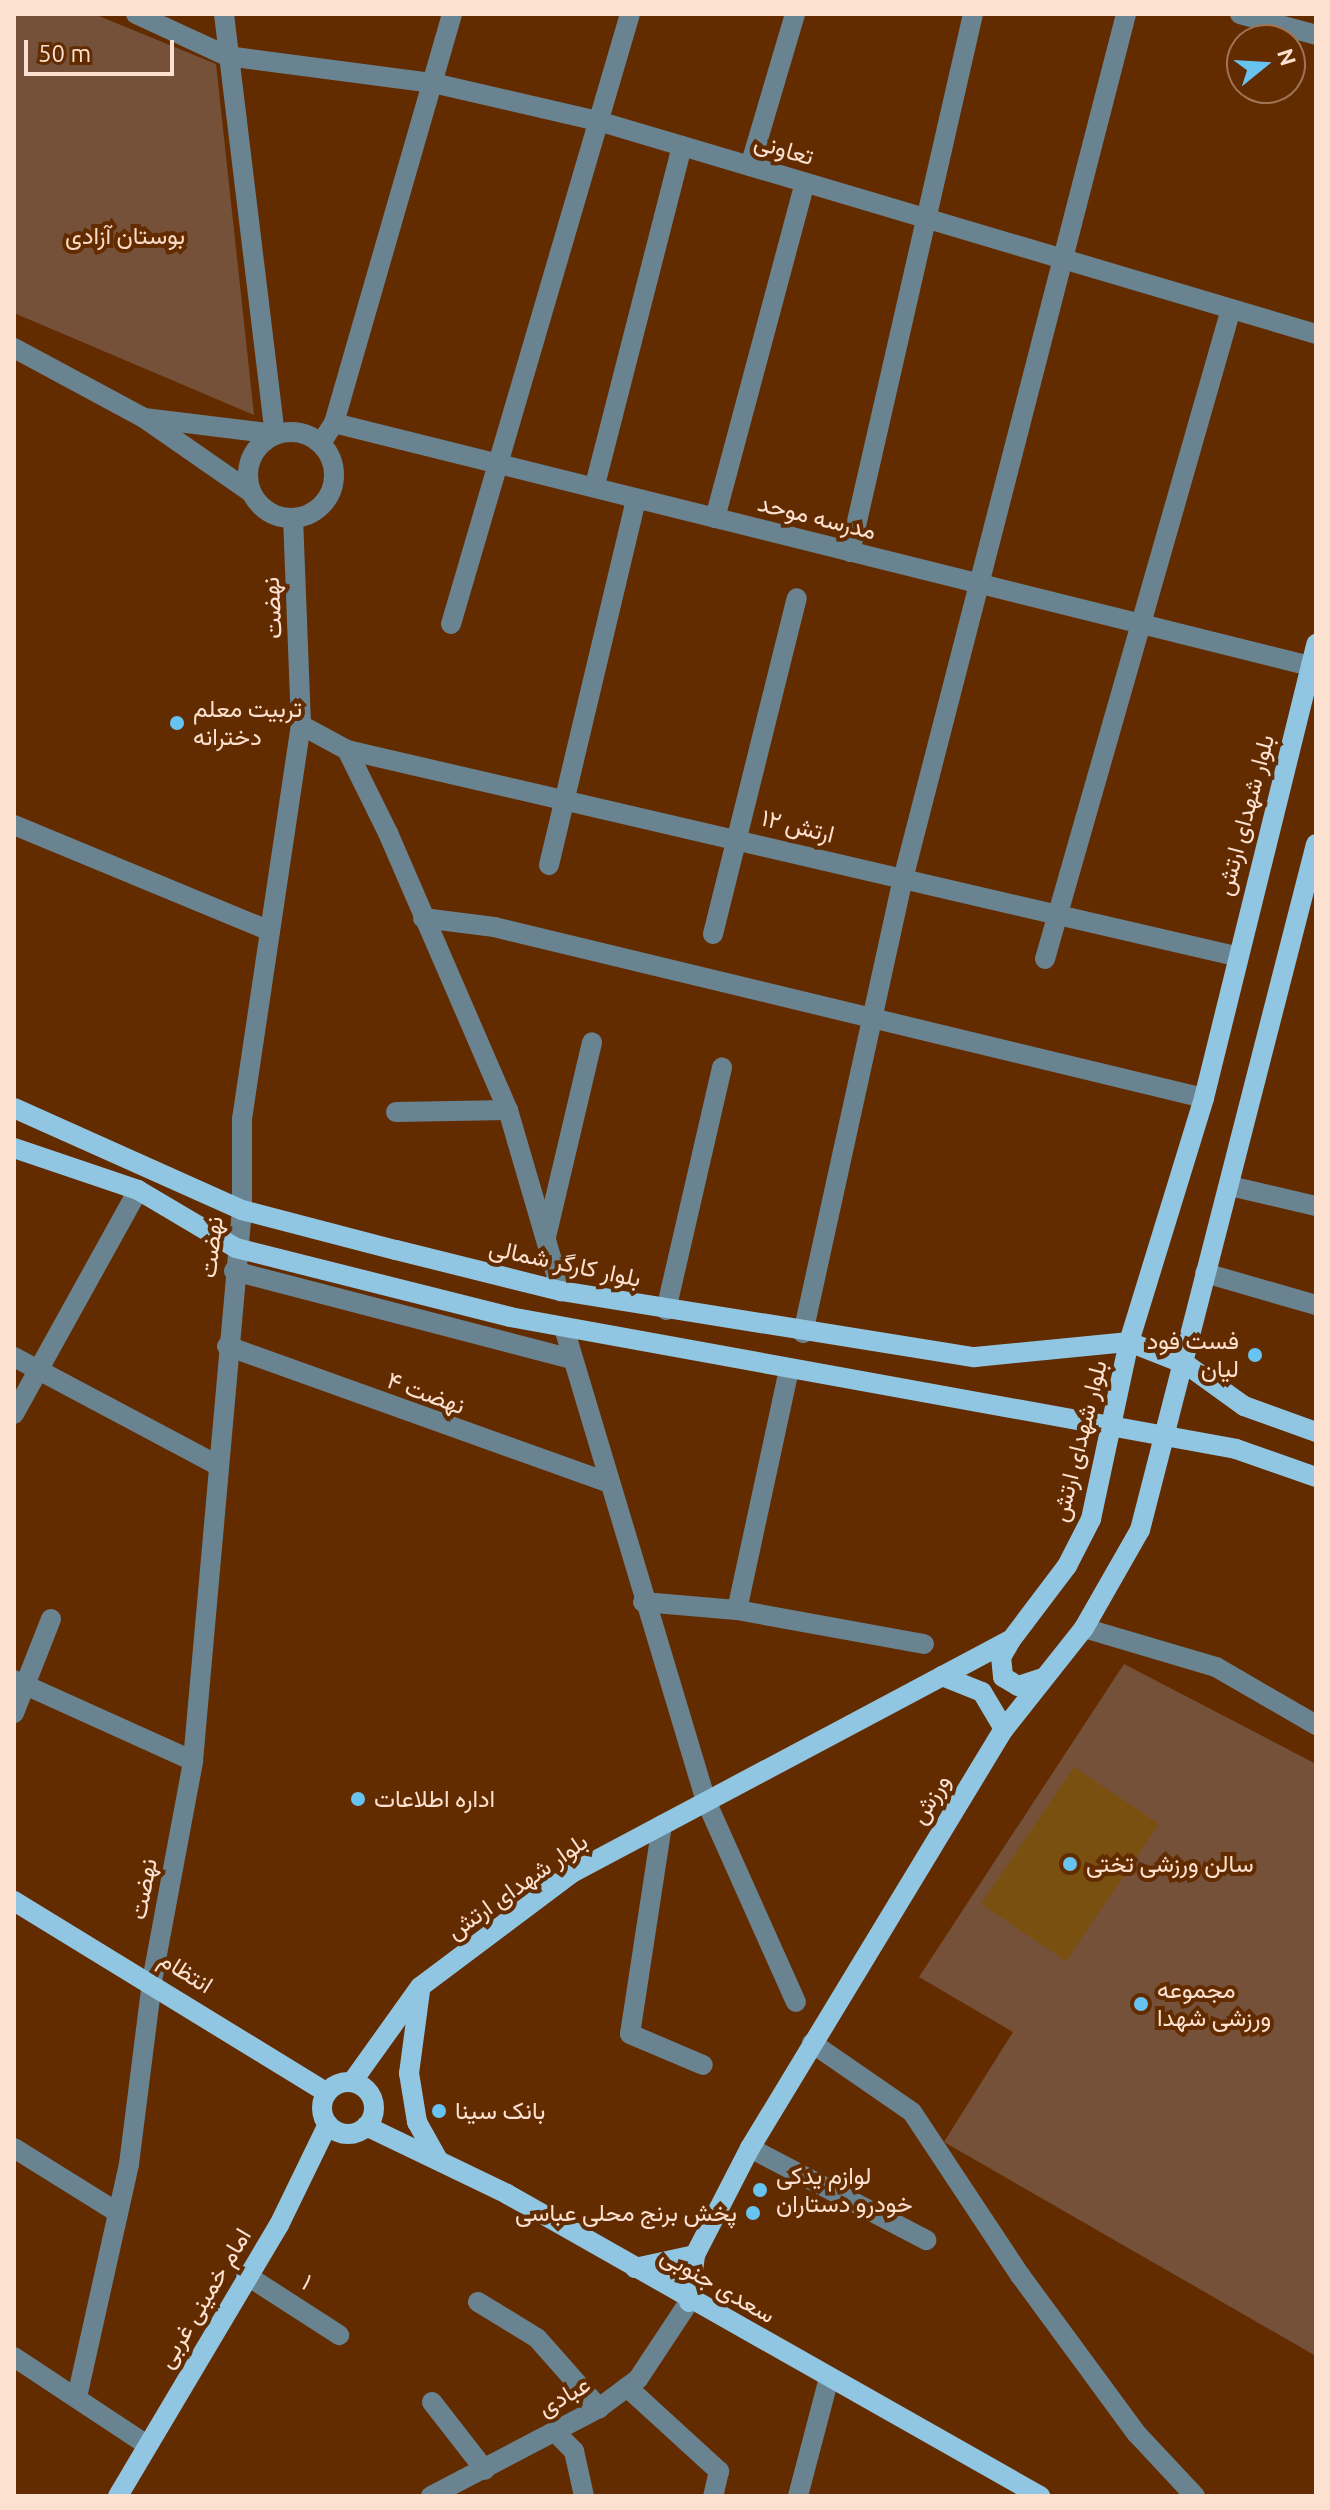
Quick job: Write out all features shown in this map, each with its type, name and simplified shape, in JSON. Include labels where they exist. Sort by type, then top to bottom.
[{"type":"main road","name":"بلوار شهدای ارتش","points":[[352,2082],[420,1987],[572,1873],[1011,1640],[1067,1566],[1091,1519],[1129,1342],[1204,1098],[1235,956],[1316,644]]},
{"type":"main road","points":[[1187,1365],[1205,1273],[1311,881],[1316,844]]},
{"type":"main road","name":"بلوار کارگر شمالی","points":[[14,1108],[242,1210],[561,1291],[803,1333],[975,1357],[1129,1342]]},
{"type":"main road","points":[[14,1148],[138,1190],[236,1248],[564,1328],[1111,1432],[1236,1449],[1316,1477]]},
{"type":"main road","points":[[1129,1342],[1187,1365],[1244,1406],[1316,1432]]},
{"type":"main road","name":"ورزش","points":[[689,2302],[695,2255],[750,2148],[1004,1729],[1084,1628],[1140,1530],[1187,1365]]},
{"type":"main road","points":[[1011,1640],[1001,1657],[1003,1677],[1018,1686],[1043,1678]]},
{"type":"main road","points":[[942,1676],[982,1692],[1004,1729]]},
{"type":"main road","name":"انتظام","points":[[14,1901],[152,1981],[327,2093]]},
{"type":"main road","points":[[420,1987],[409,2073],[417,2122],[437,2158]]},
{"type":"main road","points":[[352,2082],[372,2100],[366,2126],[346,2134],[328,2124],[327,2093],[352,2082]]},
{"type":"main road","name":"امام خمینی غربی","points":[[118,2496],[246,2275],[328,2124]]},
{"type":"main road","name":"سعدی جنوبی","points":[[366,2126],[437,2158],[1040,2496]]},
{"type":"main road","points":[[635,2268],[695,2255]]},
{"type":"street","name":"تعاونی","points":[[136,14],[227,56],[433,83],[598,121],[1316,334]]},
{"type":"street","points":[[224,14],[275,434],[249,463],[252,493]]},
{"type":"street","points":[[321,443],[334,423],[452,14]]},
{"type":"street","points":[[451,624],[496,462],[630,14]]},
{"type":"street","points":[[750,166],[795,14]]},
{"type":"street","points":[[850,552],[973,14]]},
{"type":"street","points":[[803,1333],[903,879],[976,584],[1126,14]]},
{"type":"street","points":[[1240,14],[1316,35]]},
{"type":"street","points":[[595,485],[682,146]]},
{"type":"street","points":[[715,518],[805,183]]},
{"type":"street","points":[[1045,959],[1053,916],[1137,621],[1231,309]]},
{"type":"street","points":[[14,348],[144,418],[252,493],[262,507],[293,519],[320,506],[334,480],[321,443],[291,431],[275,434],[144,418]]},
{"type":"street","name":"مدرسه موحد","points":[[334,423],[595,485],[636,499],[1310,666]]},
{"type":"street","points":[[549,865],[636,499]]},
{"type":"street","name":"نهضت","points":[[77,2397],[117,2212],[152,1981],[193,1761],[227,1346],[242,1210],[242,1119],[301,725],[293,519]]},
{"type":"street","points":[[713,934],[797,598]]},
{"type":"street","name":"ارتش ۱۲","points":[[301,725],[347,750],[1235,956]]},
{"type":"street","points":[[347,750],[508,1110],[561,1291]]},
{"type":"street","points":[[14,825],[270,931]]},
{"type":"street","points":[[423,918],[494,927],[872,1022],[1204,1098]]},
{"type":"street","points":[[546,1240],[592,1042]]},
{"type":"street","points":[[666,1310],[722,1067]]},
{"type":"street","points":[[396,1112],[508,1110]]},
{"type":"street","points":[[1230,1186],[1316,1206]]},
{"type":"street","points":[[14,1414],[138,1190]]},
{"type":"street","points":[[234,1271],[573,1359]]},
{"type":"street","points":[[1205,1273],[1316,1305]]},
{"type":"street","points":[[564,1328],[643,1602],[706,1801],[796,2002]]},
{"type":"street","name":"نهضت ۴","points":[[227,1346],[609,1483]]},
{"type":"street","points":[[14,1357],[219,1466]]},
{"type":"street","points":[[737,1610],[789,1370]]},
{"type":"street","points":[[643,1602],[737,1610],[924,1644]]},
{"type":"street","points":[[14,1713],[20,1684],[51,1619]]},
{"type":"street","points":[[1084,1628],[1216,1667],[1316,1725]]},
{"type":"street","points":[[20,1684],[193,1761]]},
{"type":"street","points":[[662,1825],[630,2034],[703,2065]]},
{"type":"street","points":[[812,2043],[912,2112],[1038,2300],[1137,2434],[1195,2496]]},
{"type":"street","points":[[14,2148],[117,2212]]},
{"type":"street","points":[[750,2148],[926,2240]]},
{"type":"street","name":"۱","points":[[246,2275],[339,2335]]},
{"type":"street","points":[[478,2302],[537,2338],[599,2408]]},
{"type":"street","name":"عبادی","points":[[431,2496],[599,2408],[627,2387],[689,2302]]},
{"type":"street","points":[[14,2357],[147,2445]]},
{"type":"street","points":[[798,2496],[829,2378]]},
{"type":"street","points":[[627,2387],[719,2471],[713,2496]]},
{"type":"street","points":[[432,2402],[485,2470]]},
{"type":"street","points":[[555,2432],[574,2451],[584,2496]]},
{"type":"green space","name":"بوستان آزادی","points":[[14,14],[94,14],[216,64],[254,415],[14,313]]},
{"type":"green space","name":"مجموعه ورزشی شهدا","points":[[1124,1664],[1316,1764],[1316,2356],[944,2142],[1013,2032],[919,1977]]},
{"type":"building","name":"سالن ورزشی تختی","points":[[1074,1767],[1159,1824],[1066,1961],[981,1904]]},
{"type":"place","name":"تربیت معلم دخترانه","points":[[177,723]]},
{"type":"place","name":"فست فود لیان","points":[[1255,1355]]},
{"type":"place","name":"اداره اطلاعات","points":[[358,1799]]},
{"type":"place","name":"سالن ورزشی تختی","points":[[1070,1864]]},
{"type":"place","name":"مجموعه ورزشی شهدا","points":[[1141,2004]]},
{"type":"place","name":"بانک سینا","points":[[439,2111]]},
{"type":"place","name":"لوازم یدکی خودرو دستاران","points":[[760,2190]]},
{"type":"place","name":"پخش برنج محلی عباسی","points":[[753,2213]]}]
